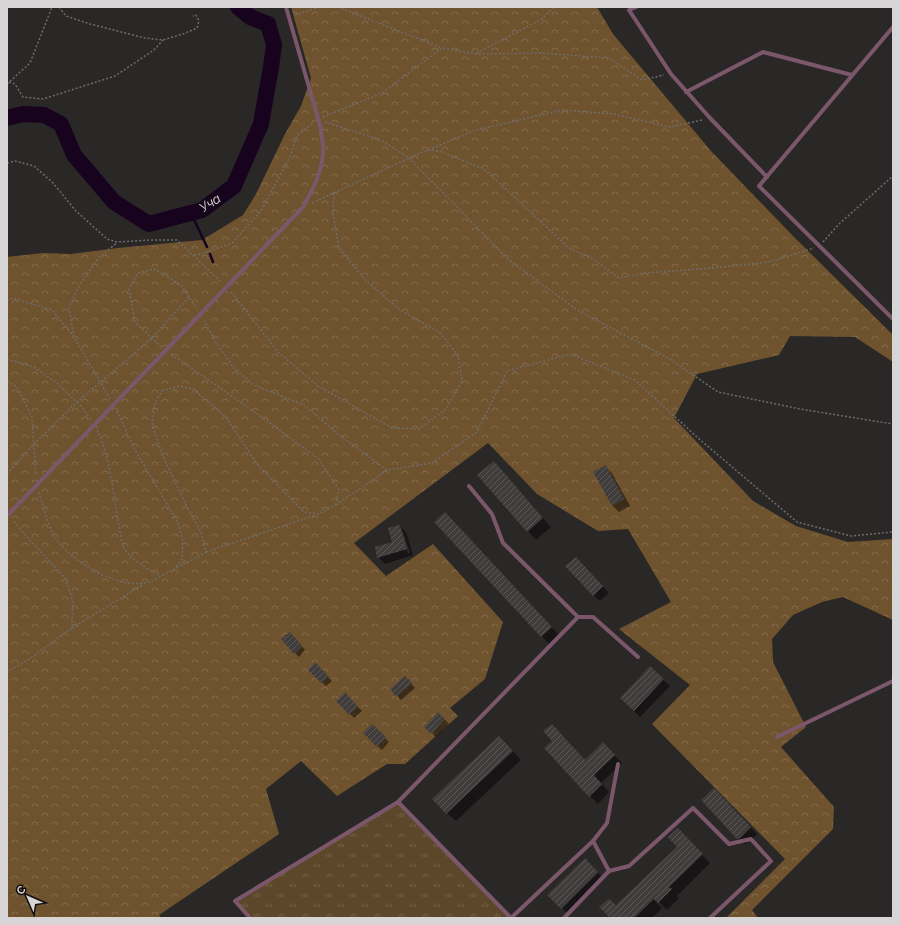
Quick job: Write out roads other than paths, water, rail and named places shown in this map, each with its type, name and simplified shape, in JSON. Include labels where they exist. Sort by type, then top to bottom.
[{"type":"lane","points":[[8,515],[303,207],[320,169],[323,149],[318,119],[286,7]]},
{"type":"lane","points":[[636,7],[629,10],[671,74],[710,118],[767,177]]},
{"type":"lane","points":[[893,27],[759,186],[893,319]]},
{"type":"lane","points":[[686,92],[763,52],[852,75]]},
{"type":"lane","points":[[469,486],[492,514],[503,543],[578,617],[593,617],[638,657]]},
{"type":"lane","points":[[250,918],[235,901],[398,802],[578,617]]},
{"type":"lane","points":[[777,737],[893,681]]},
{"type":"lane","points":[[398,802],[511,918],[593,841],[607,823],[618,764]]},
{"type":"lane","points":[[564,918],[570,916],[609,871],[629,866],[693,808],[729,844],[751,839],[771,861],[710,918]]},
{"type":"lane","points":[[593,841],[609,871]]},
{"type":"waterway","name":"Уча","points":[[7,118],[23,114],[44,115],[61,124],[74,155],[114,202],[149,224],[202,210],[234,186],[261,124],[274,45],[268,24],[250,17],[238,7]]},
{"type":"waterway","points":[[191,213],[207,247]]},
{"type":"waterway","points":[[210,254],[213,262]]}]
